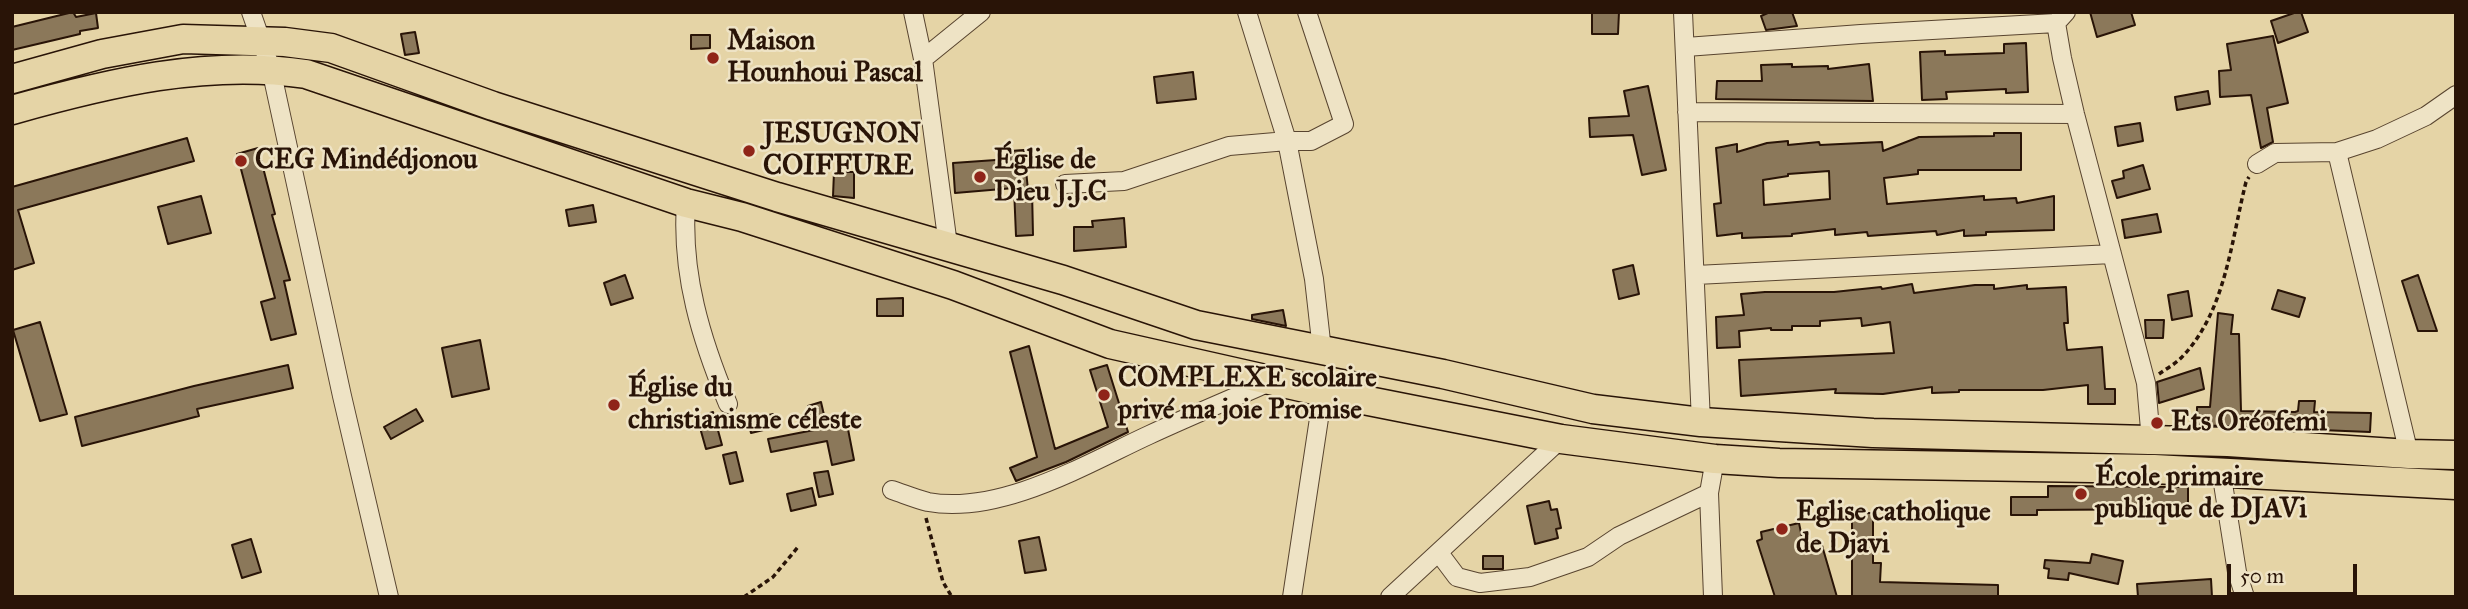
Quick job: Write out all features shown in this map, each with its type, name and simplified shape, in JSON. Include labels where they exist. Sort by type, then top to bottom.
[{"type":"main road","points":[[12,79],[102,54],[183,39],[267,56],[306,74],[686,203],[743,217],[940,281],[1110,344],[1275,379],[1323,392],[1561,439],[1715,459],[1779,463],[2221,471],[2456,485]]},
{"type":"main road","points":[[12,110],[121,81],[267,56],[285,42],[331,48],[570,131],[778,197],[1063,280],[1196,325],[1443,374],[1593,409],[1702,422],[1872,433],[2228,442],[2456,455]]},
{"type":"street","points":[[251,12],[267,56],[389,597]]},
{"type":"street","points":[[914,12],[923,59],[948,245]]},
{"type":"street","points":[[923,59],[981,12]]},
{"type":"street","points":[[1247,12],[1287,141],[1314,279],[1322,350]]},
{"type":"street","points":[[1065,184],[1124,181],[1229,146],[1311,141],[1344,124],[1307,12]]},
{"type":"street","points":[[1683,12],[1702,422]]},
{"type":"street","points":[[1686,47],[2061,17],[2062,58],[2146,383],[2151,441]]},
{"type":"street","points":[[2257,164],[2275,153],[2337,152],[2377,139],[2426,116],[2456,95]]},
{"type":"street","points":[[1687,112],[2075,114]]},
{"type":"street","points":[[2337,152],[2409,454]]},
{"type":"street","points":[[686,203],[684,236],[687,270],[711,363],[728,404]]},
{"type":"street","points":[[1696,275],[2112,254]]},
{"type":"street","points":[[892,490],[927,502],[969,501],[1016,494],[1104,458],[1275,379]]},
{"type":"street","points":[[1298,592],[1323,392]]},
{"type":"street","points":[[1390,597],[1561,439]]},
{"type":"street","points":[[1713,597],[1709,493],[1715,459]]},
{"type":"street","points":[[2221,471],[2237,572],[2245,597]]},
{"type":"street","points":[[1439,553],[1457,577],[1480,583],[1530,577],[1588,556],[1619,536],[1709,493]]},
{"type":"path","points":[[2146,383],[2181,358],[2201,331],[2217,299],[2246,182],[2257,164]]},
{"type":"path","points":[[927,502],[926,522],[943,582],[952,597]]},
{"type":"path","points":[[744,597],[773,577],[798,547]]},
{"type":"building","points":[[73,12],[76,17],[96,13],[98,28],[12,50],[12,27]]},
{"type":"building","points":[[1592,12],[1619,12],[1618,34],[1592,34]]},
{"type":"building","points":[[1770,12],[1792,12],[1797,26],[1766,30],[1761,16]]},
{"type":"building","points":[[2090,12],[2131,12],[2135,25],[2097,37]]},
{"type":"building","points":[[2301,12],[2308,32],[2278,43],[2271,21]]},
{"type":"building","points":[[415,32],[419,53],[405,55],[401,34]]},
{"type":"building","points":[[691,35],[710,35],[710,48],[691,49]]},
{"type":"building","points":[[2273,36],[2288,103],[2267,108],[2273,142],[2261,148],[2251,95],[2220,97],[2219,71],[2231,70],[2227,44]]},
{"type":"building","points":[[2026,43],[2028,92],[2006,93],[2006,89],[1946,92],[1947,99],[1922,100],[1920,52],[1945,51],[1945,55],[2004,53],[2004,44]]},
{"type":"building","points":[[1792,64],[1792,67],[1828,66],[1828,69],[1869,64],[1873,101],[1716,99],[1717,81],[1762,81],[1761,65]]},
{"type":"building","points":[[1193,72],[1196,99],[1157,103],[1154,77]]},
{"type":"building","points":[[1648,86],[1666,170],[1642,175],[1633,135],[1590,137],[1589,118],[1629,116],[1624,91]]},
{"type":"building","points":[[2208,91],[2210,104],[2177,110],[2175,97]]},
{"type":"building","points":[[2140,123],[2143,141],[2118,146],[2115,127]]},
{"type":"building","points":[[1994,133],[2021,133],[2021,170],[1918,170],[1918,174],[1884,178],[1887,204],[1984,196],[1984,200],[2016,198],[2017,203],[2054,196],[2054,230],[1986,232],[1986,235],[1964,236],[1964,230],[1937,235],[1936,231],[1868,236],[1867,232],[1835,235],[1835,229],[1792,236],[1742,238],[1742,233],[1717,236],[1714,204],[1721,203],[1716,148],[1737,144],[1737,152],[1767,143],[1788,141],[1788,145],[1882,142],[1883,151],[1919,137],[1994,136]],"holes":[[[1829,171],[1830,199],[1764,205],[1763,180],[1788,174]]]},
{"type":"building","points":[[187,138],[194,161],[18,210],[34,263],[12,270],[12,187]]},
{"type":"building","points":[[258,148],[275,214],[272,215],[290,280],[284,281],[296,334],[271,340],[261,302],[275,298],[237,154]]},
{"type":"building","points":[[1024,150],[1028,190],[1032,190],[1033,235],[1016,236],[1014,188],[955,193],[953,163],[1010,159],[1010,151]]},
{"type":"building","points":[[2143,165],[2150,189],[2117,198],[2112,181],[2124,178],[2123,171]]},
{"type":"building","points":[[834,172],[854,172],[854,198],[833,196]]},
{"type":"building","points":[[201,196],[211,233],[168,244],[158,207]]},
{"type":"building","points":[[593,205],[596,222],[569,226],[566,210]]},
{"type":"building","points":[[2157,214],[2161,232],[2125,238],[2122,220]]},
{"type":"building","points":[[1124,218],[1126,247],[1074,251],[1074,227],[1093,227],[1092,221]]},
{"type":"building","points":[[1633,265],[1639,294],[1619,299],[1613,270]]},
{"type":"building","points":[[625,275],[633,298],[611,305],[604,283]]},
{"type":"building","points":[[2418,275],[2437,331],[2418,331],[2402,281]]},
{"type":"building","points":[[1912,284],[1914,293],[1975,285],[1994,285],[1994,289],[2027,285],[2027,289],[2066,287],[2068,323],[2064,323],[2067,350],[2102,347],[2105,389],[2115,389],[2115,404],[2088,404],[2088,385],[2043,390],[1959,390],[1932,393],[1932,387],[1883,394],[1835,393],[1836,389],[1741,396],[1739,360],[1894,353],[1890,322],[1862,326],[1861,318],[1820,321],[1820,326],[1792,326],[1792,330],[1771,328],[1739,331],[1740,347],[1717,348],[1716,317],[1744,315],[1741,294],[1834,292]]},
{"type":"building","points":[[2278,290],[2305,298],[2299,317],[2272,309]]},
{"type":"building","points":[[2188,291],[2192,316],[2172,320],[2168,295]]},
{"type":"building","points":[[903,298],[903,316],[877,316],[877,299]]},
{"type":"building","points":[[1283,310],[1286,326],[1252,319],[1252,315]]},
{"type":"building","points":[[2218,313],[2233,315],[2231,334],[2239,334],[2241,411],[2295,412],[2298,411],[2299,401],[2315,401],[2314,412],[2371,413],[2370,432],[2197,425],[2197,407],[2210,407]]},
{"type":"building","points":[[2145,320],[2164,320],[2163,338],[2146,338]]},
{"type":"building","points":[[40,322],[67,414],[40,421],[13,330]]},
{"type":"building","points":[[480,340],[489,389],[452,397],[442,348]]},
{"type":"building","points":[[1029,346],[1055,449],[1108,427],[1090,370],[1107,365],[1128,432],[1066,462],[1016,481],[1010,468],[1037,457],[1010,352]]},
{"type":"building","points":[[288,365],[293,388],[197,409],[199,416],[82,446],[75,417]]},
{"type":"building","points":[[2200,368],[2204,389],[2159,403],[2157,382]]},
{"type":"building","points":[[821,402],[827,428],[847,424],[854,460],[832,465],[827,441],[771,452],[768,439],[814,430],[808,406]]},
{"type":"building","points":[[416,409],[423,421],[391,439],[384,427]]},
{"type":"building","points":[[713,412],[722,445],[706,449],[697,417]]},
{"type":"building","points":[[773,414],[776,427],[751,433],[748,420]]},
{"type":"building","points":[[736,452],[743,481],[730,484],[723,455]]},
{"type":"building","points":[[828,471],[833,494],[819,497],[814,473]]},
{"type":"building","points":[[2048,486],[2188,487],[2188,509],[2037,510],[2037,515],[2011,515],[2011,497],[2048,497]]},
{"type":"building","points":[[812,488],[816,505],[791,511],[787,494]]},
{"type":"building","points":[[1549,501],[1551,510],[1557,509],[1561,528],[1556,529],[1558,538],[1535,544],[1527,506]]},
{"type":"building","points":[[1852,513],[1873,513],[1873,563],[1881,563],[1880,582],[1998,585],[1998,597],[1852,597]]},
{"type":"building","points":[[1799,523],[1804,547],[1821,542],[1837,597],[1775,597],[1757,541],[1762,539],[1761,532]]},
{"type":"building","points":[[1039,537],[1046,570],[1025,573],[1019,541]]},
{"type":"building","points":[[251,539],[261,572],[242,578],[232,545]]},
{"type":"building","points":[[2092,554],[2123,561],[2118,584],[2069,573],[2068,580],[2048,578],[2049,569],[2044,568],[2045,560],[2090,563]]},
{"type":"building","points":[[1483,556],[1503,556],[1503,569],[1483,569]]},
{"type":"building","points":[[2211,579],[2212,597],[2138,597],[2137,584]]},
{"type":"place","name":"Maison Hounhoui Pascal","points":[[713,58]]},
{"type":"place","name":"JESUGNON COIFFURE","points":[[749,151]]},
{"type":"place","name":"CEG Mindédjonou","points":[[241,161]]},
{"type":"place","name":"Église de Dieu J.J.C","points":[[980,177]]},
{"type":"place","name":"COMPLEXE scolaire privé ma joie Promise","points":[[1104,395]]},
{"type":"place","name":"Église du christianisme céleste","points":[[614,405]]},
{"type":"place","name":"Ets Oréofemi","points":[[2157,423]]},
{"type":"place","name":"École primaire publique de DJAVi","points":[[2081,494]]},
{"type":"place","name":"Eglise catholique de Djavi","points":[[1782,529]]}]
